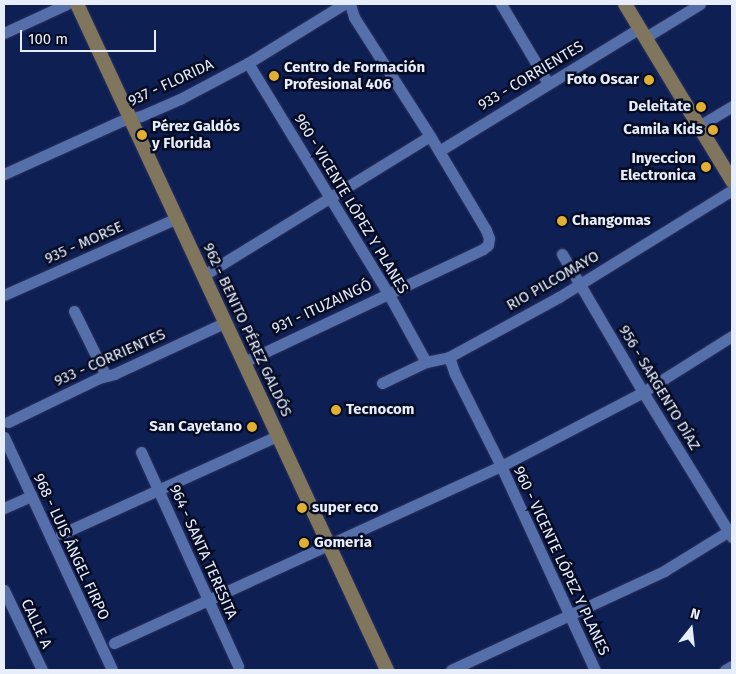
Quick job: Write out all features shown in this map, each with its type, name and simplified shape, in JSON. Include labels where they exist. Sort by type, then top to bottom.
[{"type":"main road","name":"962 - BENITO PÉREZ GALDÓS","points":[[77,4],[387,670]]},
{"type":"main road","points":[[625,4],[732,181]]},
{"type":"street","points":[[4,33],[67,4]]},
{"type":"street","name":"937 - FLORIDA","points":[[4,174],[120,121],[153,112],[180,99],[248,63],[344,4]]},
{"type":"street","points":[[350,4],[354,17],[439,151]]},
{"type":"street","points":[[500,4],[548,84]]},
{"type":"street","name":"933 - CORRIENTES","points":[[439,151],[548,84],[643,32],[700,4]]},
{"type":"street","name":"960 - VICENTE LÓPEZ Y PLANES","points":[[248,63],[388,293],[426,362]]},
{"type":"street","points":[[699,126],[732,106]]},
{"type":"street","points":[[204,275],[430,136]]},
{"type":"street","name":"931 - ITUZAINGÓ","points":[[244,362],[488,245],[489,238],[439,151]]},
{"type":"street","name":"RIO PILCOMAYO","points":[[382,383],[426,362],[449,357],[579,285],[732,190]]},
{"type":"street","name":"935 - MORSE","points":[[4,295],[177,218]]},
{"type":"street","name":"956 - SARGENTO DÍAZ","points":[[562,254],[643,392],[731,532]]},
{"type":"street","points":[[74,311],[106,376]]},
{"type":"street","name":"933 - CORRIENTES","points":[[8,422],[226,322]]},
{"type":"street","points":[[114,643],[501,466],[643,392],[732,336]]},
{"type":"street","name":"960 - VICENTE LÓPEZ Y PLANES","points":[[449,357],[455,374],[501,466],[594,670]]},
{"type":"street","points":[[61,534],[278,435]]},
{"type":"street","name":"968 - LUIS ÁNGEL FIRPO","points":[[4,437],[112,670]]},
{"type":"street","name":"964 - SANTA TERESITA","points":[[141,452],[238,666]]},
{"type":"street","points":[[4,508],[31,496]]},
{"type":"street","points":[[451,670],[672,566],[731,532]]},
{"type":"street","name":"CALLE A","points":[[4,590],[42,670]]},
{"type":"place","name":"Centro de Formación Profesional 406","points":[[274,76]]},
{"type":"place","name":"Foto Oscar","points":[[649,80]]},
{"type":"place","name":"Deleitate","points":[[701,107]]},
{"type":"place","name":"Camila Kids","points":[[713,130]]},
{"type":"place","name":"Pérez Galdós y Florida","points":[[142,135]]},
{"type":"place","name":"Inyeccion Electronica","points":[[706,167]]},
{"type":"place","name":"Changomas","points":[[562,221]]},
{"type":"place","name":"Tecnocom","points":[[336,410]]},
{"type":"place","name":"San Cayetano","points":[[252,427]]},
{"type":"place","name":"super eco","points":[[302,508]]},
{"type":"place","name":"Gomeria","points":[[304,543]]}]
